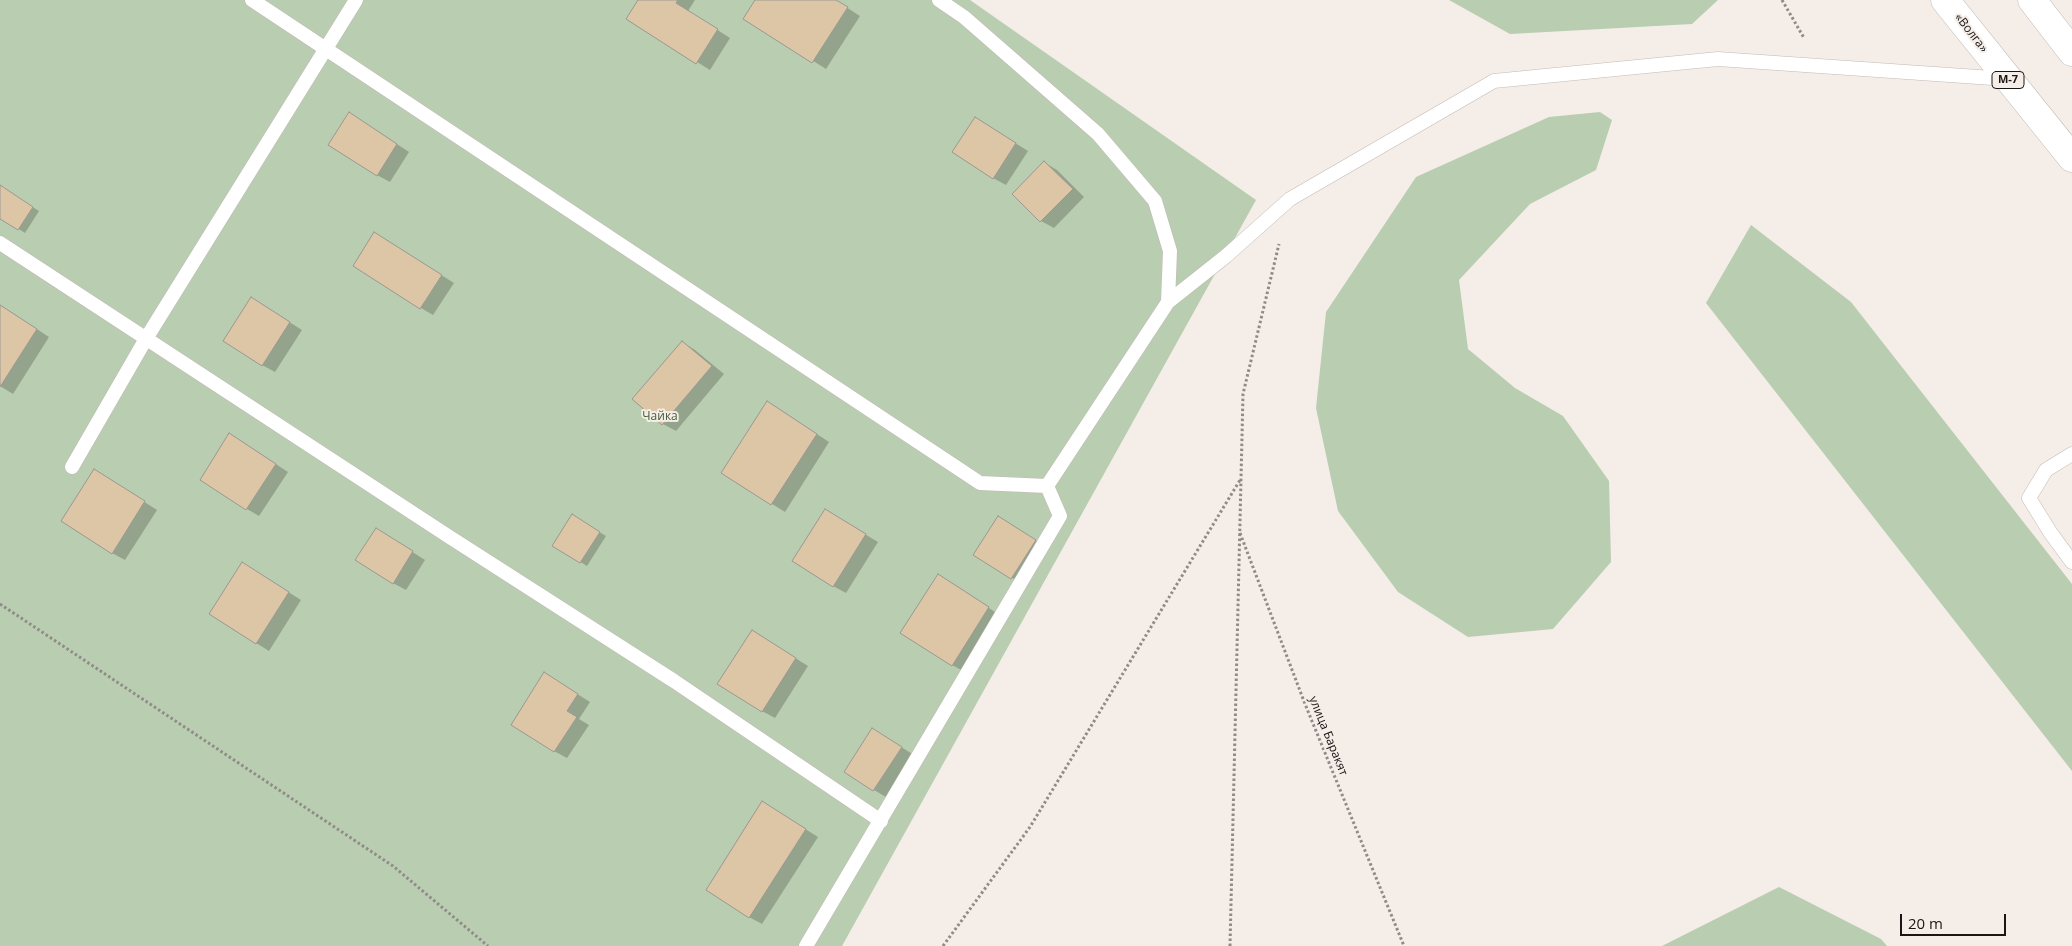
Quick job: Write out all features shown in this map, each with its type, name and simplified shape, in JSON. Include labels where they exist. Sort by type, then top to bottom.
[{"type":"highway","name":"«Волга»","points":[[1945,0],[2072,158]]},
{"type":"highway","points":[[2032,0],[2072,52]]},
{"type":"lane","points":[[252,0],[980,482],[1047,486]]},
{"type":"lane","points":[[72,467],[147,337],[356,0]]},
{"type":"lane","points":[[939,0],[964,17],[1098,134],[1155,201],[1170,251],[1168,302]]},
{"type":"lane","points":[[1047,486],[1168,302],[1226,256],[1290,199],[1494,81],[1718,59],[2008,79]]},
{"type":"lane","points":[[0,243],[147,337],[448,536],[674,681],[881,821]]},
{"type":"lane","points":[[2072,454],[2046,470],[2029,498],[2050,532],[2072,562]]},
{"type":"lane","points":[[806,946],[1060,516],[1047,486]]},
{"type":"path","points":[[1782,0],[1822,67]]},
{"type":"path","points":[[1230,946],[1243,394],[1290,199]]},
{"type":"path","points":[[943,946],[1030,826],[1241,480]]},
{"type":"path","name":"улица Баракят","points":[[1240,531],[1305,704],[1404,946]]},
{"type":"path","points":[[0,604],[393,866],[488,946]]},
{"type":"green space","name":"Чайка","points":[[0,0],[970,0],[1256,200],[842,946],[0,946]]},
{"type":"green space","points":[[1449,0],[1718,0],[1692,24],[1510,34]]},
{"type":"green space","points":[[1600,112],[1612,120],[1596,170],[1530,204],[1459,280],[1468,349],[1515,388],[1563,416],[1609,481],[1611,562],[1553,629],[1468,637],[1398,592],[1338,511],[1316,408],[1326,312],[1416,177],[1549,117]]},
{"type":"green space","points":[[1751,225],[1851,302],[2072,584],[2072,771],[1706,303]]},
{"type":"green space","points":[[1779,887],[1881,939],[1887,946],[1662,946]]},
{"type":"building","points":[[638,0],[678,0],[676,3],[718,29],[696,64],[626,19]]},
{"type":"building","points":[[755,0],[836,0],[848,7],[812,63],[743,19]]},
{"type":"building","points":[[349,112],[397,144],[377,176],[328,145]]},
{"type":"building","points":[[975,117],[1016,143],[993,179],[952,152]]},
{"type":"building","points":[[1044,161],[1073,189],[1040,222],[1012,194]]},
{"type":"building","points":[[0,185],[33,207],[18,230],[0,219]]},
{"type":"building","points":[[374,232],[442,275],[420,309],[353,266]]},
{"type":"building","points":[[251,297],[290,322],[262,366],[223,341]]},
{"type":"building","points":[[0,305],[37,329],[0,387]]},
{"type":"building","points":[[682,341],[712,366],[662,425],[632,399]]},
{"type":"building","points":[[767,401],[817,434],[771,505],[721,473]]},
{"type":"building","points":[[229,433],[276,464],[246,510],[200,480]]},
{"type":"building","points":[[94,469],[145,501],[112,554],[61,521]]},
{"type":"building","points":[[825,509],[866,534],[833,587],[792,561]]},
{"type":"building","points":[[572,514],[600,532],[580,563],[552,546]]},
{"type":"building","points":[[998,516],[1036,540],[1011,579],[973,555]]},
{"type":"building","points":[[376,528],[413,551],[393,584],[355,560]]},
{"type":"building","points":[[242,562],[289,592],[256,644],[209,614]]},
{"type":"building","points":[[938,574],[989,607],[952,666],[900,633]]},
{"type":"building","points":[[752,630],[796,658],[762,712],[717,684]]},
{"type":"building","points":[[544,672],[578,694],[567,711],[577,717],[554,752],[511,725]]},
{"type":"building","points":[[872,728],[902,747],[873,791],[844,772]]},
{"type":"building","points":[[762,801],[806,829],[749,918],[706,890]]}]
